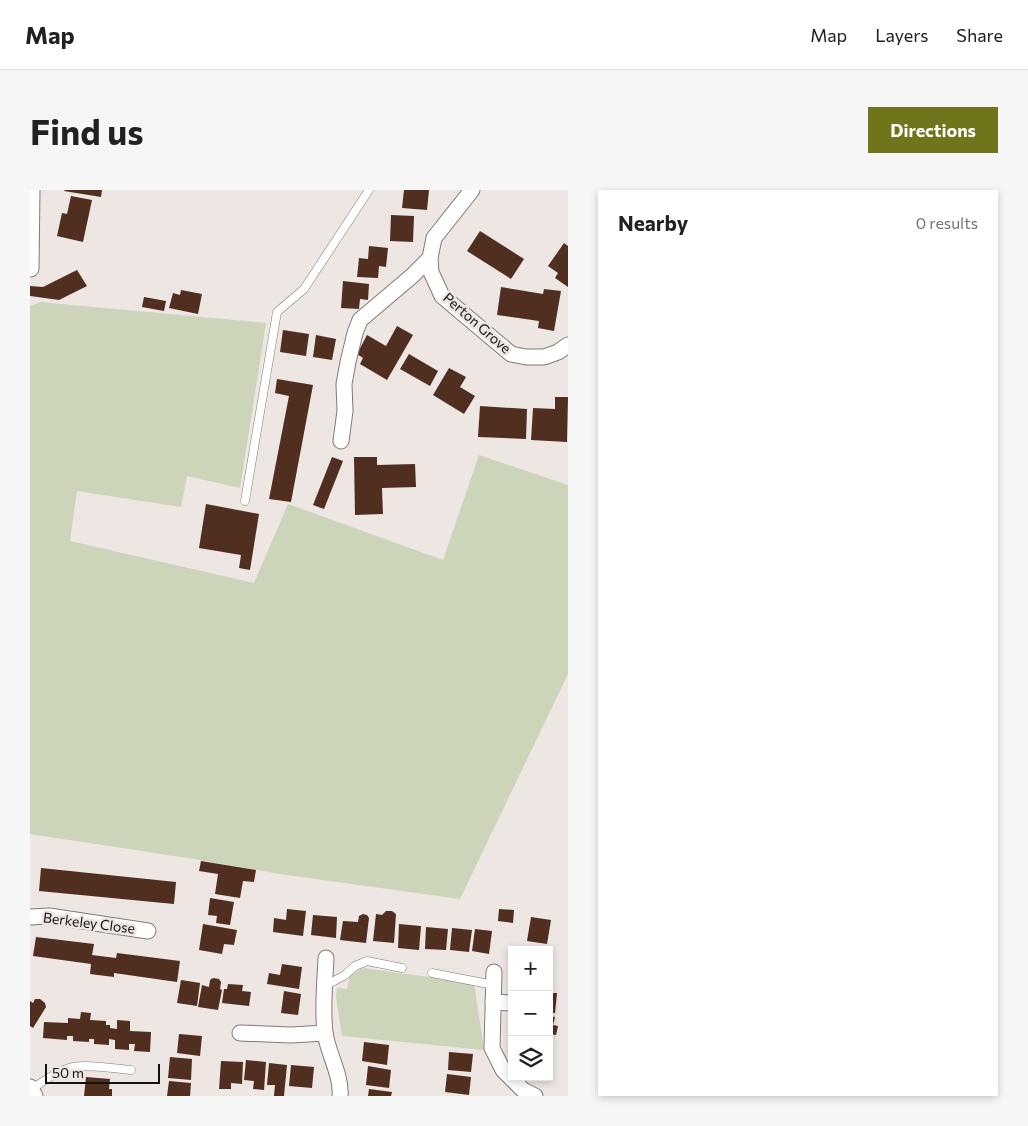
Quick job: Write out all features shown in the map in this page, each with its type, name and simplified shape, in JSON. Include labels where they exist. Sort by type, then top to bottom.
[{"type":"street","points":[[31,268],[32,190]]},
{"type":"street","name":"Perton Grove","points":[[472,190],[434,238],[430,258],[431,272],[442,296],[511,354],[526,358],[544,357],[558,352],[568,345]]},
{"type":"street","points":[[341,441],[345,411],[344,384],[355,333],[360,320],[412,276],[430,258]]},
{"type":"street","name":"Berkeley Close","points":[[30,917],[48,916],[148,930]]},
{"type":"street","points":[[326,958],[325,1033],[336,1067],[340,1096]]},
{"type":"street","points":[[494,979],[492,1048],[503,1070],[522,1090],[535,1096]]},
{"type":"street","points":[[493,1002],[508,1002]]},
{"type":"street","points":[[240,1033],[291,1035],[325,1033]]},
{"type":"lane","points":[[245,501],[278,312],[304,289],[369,190]]},
{"type":"lane","points":[[325,986],[345,975],[355,966],[367,961],[402,968]]},
{"type":"lane","points":[[432,973],[494,979]]},
{"type":"lane","points":[[32,1091],[54,1074],[71,1067],[92,1066],[131,1070]]},
{"type":"green space","points":[[40,302],[266,323],[240,488],[187,476],[181,507],[77,491],[70,541],[254,583],[288,504],[443,560],[479,455],[568,485],[568,674],[460,899],[280,874],[30,834],[30,306]]},
{"type":"green space","points":[[363,968],[474,983],[484,1050],[342,1036],[336,997],[337,988],[347,989],[350,975]]},
{"type":"building","points":[[65,190],[102,190],[101,197]]},
{"type":"building","points":[[404,190],[429,190],[427,210],[402,208]]},
{"type":"building","points":[[71,196],[92,200],[83,242],[57,236],[62,213],[67,214]]},
{"type":"building","points":[[391,215],[414,216],[413,242],[390,241]]},
{"type":"building","points":[[480,231],[524,259],[511,279],[467,251]]},
{"type":"building","points":[[564,243],[568,246],[568,287],[555,278],[558,273],[548,266]]},
{"type":"building","points":[[369,246],[388,248],[386,267],[379,266],[378,278],[357,277],[359,258],[368,259]]},
{"type":"building","points":[[77,270],[87,286],[59,300],[30,296],[30,286],[43,287]]},
{"type":"building","points":[[343,281],[369,284],[368,300],[360,299],[359,309],[341,308]]},
{"type":"building","points":[[501,287],[543,294],[544,289],[561,291],[554,331],[538,328],[539,321],[497,315]]},
{"type":"building","points":[[181,290],[202,294],[198,314],[169,308],[173,293],[180,295]]},
{"type":"building","points":[[144,297],[166,301],[164,311],[142,307]]},
{"type":"building","points":[[397,326],[413,335],[387,380],[360,364],[363,358],[357,354],[367,335],[386,346]]},
{"type":"building","points":[[283,330],[309,334],[306,356],[280,352]]},
{"type":"building","points":[[316,335],[336,339],[332,360],[313,357]]},
{"type":"building","points":[[409,354],[438,371],[430,386],[400,369]]},
{"type":"building","points":[[449,368],[466,377],[460,387],[475,396],[464,414],[433,395]]},
{"type":"building","points":[[277,379],[313,385],[291,502],[269,499],[289,396],[275,393]]},
{"type":"building","points":[[555,397],[568,397],[567,442],[531,440],[533,408],[555,409]]},
{"type":"building","points":[[480,406],[527,409],[526,439],[478,437]]},
{"type":"building","points":[[332,457],[343,461],[324,509],[313,505]]},
{"type":"building","points":[[354,457],[377,457],[377,465],[415,464],[416,487],[382,488],[383,514],[355,515]]},
{"type":"building","points":[[206,504],[259,514],[250,570],[239,568],[241,555],[199,548]]},
{"type":"building","points":[[201,861],[256,870],[254,882],[243,881],[240,898],[215,894],[218,874],[199,871]]},
{"type":"building","points":[[41,868],[176,882],[174,904],[39,891]]},
{"type":"building","points":[[210,898],[234,902],[230,925],[216,923],[217,916],[208,915]]},
{"type":"building","points":[[287,909],[306,911],[303,936],[273,932],[274,918],[286,920]]},
{"type":"building","points":[[499,909],[514,910],[513,923],[498,921]]},
{"type":"building","points":[[386,911],[392,911],[396,914],[394,943],[373,941],[376,914],[382,915]]},
{"type":"building","points":[[363,914],[369,918],[366,943],[340,940],[343,921],[358,922],[359,916]]},
{"type":"building","points":[[313,915],[337,917],[336,938],[311,935]]},
{"type":"building","points":[[531,917],[551,920],[547,944],[527,941]]},
{"type":"building","points":[[203,924],[237,930],[234,945],[224,944],[222,954],[199,950]]},
{"type":"building","points":[[399,924],[421,926],[419,950],[398,948]]},
{"type":"building","points":[[426,927],[448,929],[446,950],[425,949]]},
{"type":"building","points":[[452,928],[472,930],[469,952],[450,950]]},
{"type":"building","points":[[475,929],[492,931],[489,954],[472,951]]},
{"type":"building","points":[[36,937],[94,944],[92,955],[116,958],[117,953],[180,961],[177,982],[114,973],[114,977],[90,974],[91,964],[33,956]]},
{"type":"building","points":[[282,964],[302,967],[299,989],[267,984],[269,973],[280,975]]},
{"type":"building","points":[[213,978],[219,979],[221,982],[220,989],[222,990],[218,1010],[198,1007],[202,985],[209,987],[210,980]]},
{"type":"building","points":[[181,980],[200,983],[197,1006],[177,1003]]},
{"type":"building","points":[[228,984],[243,985],[242,991],[251,992],[249,1006],[222,1003],[224,989],[227,989]]},
{"type":"building","points":[[284,991],[301,994],[298,1015],[281,1013]]},
{"type":"building","points":[[553,993],[557,993],[555,1013],[553,1013]]},
{"type":"building","points":[[35,999],[40,999],[45,1003],[46,1007],[33,1028],[30,1026],[30,1001],[33,1003]]},
{"type":"building","points":[[81,1012],[91,1013],[90,1020],[106,1021],[106,1025],[110,1025],[110,1028],[117,1029],[117,1020],[130,1021],[130,1031],[151,1032],[150,1052],[134,1051],[135,1044],[129,1044],[129,1050],[115,1049],[115,1040],[109,1039],[109,1045],[94,1044],[94,1039],[89,1039],[89,1042],[73,1041],[73,1036],[67,1036],[67,1040],[43,1038],[44,1022],[68,1023],[68,1018],[80,1019]]},
{"type":"building","points":[[553,1025],[558,1026],[556,1035],[553,1035]]},
{"type":"building","points":[[179,1034],[202,1036],[200,1056],[177,1053]]},
{"type":"building","points":[[364,1042],[389,1045],[387,1065],[362,1061]]},
{"type":"building","points":[[449,1052],[473,1054],[471,1072],[448,1070]]},
{"type":"building","points":[[170,1057],[192,1059],[191,1080],[168,1078]]},
{"type":"building","points":[[246,1060],[266,1062],[264,1090],[253,1089],[254,1081],[244,1080]]},
{"type":"building","points":[[221,1061],[243,1062],[242,1084],[231,1083],[231,1089],[219,1089]]},
{"type":"building","points":[[269,1063],[287,1065],[284,1096],[274,1096],[275,1085],[267,1085]]},
{"type":"building","points":[[291,1065],[314,1067],[312,1088],[289,1086]]},
{"type":"building","points":[[368,1066],[391,1070],[389,1088],[366,1085]]},
{"type":"building","points":[[447,1074],[471,1077],[469,1095],[445,1092]]},
{"type":"building","points":[[86,1077],[110,1079],[109,1089],[112,1089],[112,1096],[84,1096]]},
{"type":"building","points":[[169,1081],[191,1083],[190,1096],[167,1096]]},
{"type":"building","points":[[369,1089],[392,1092],[391,1096],[368,1096]]}]
